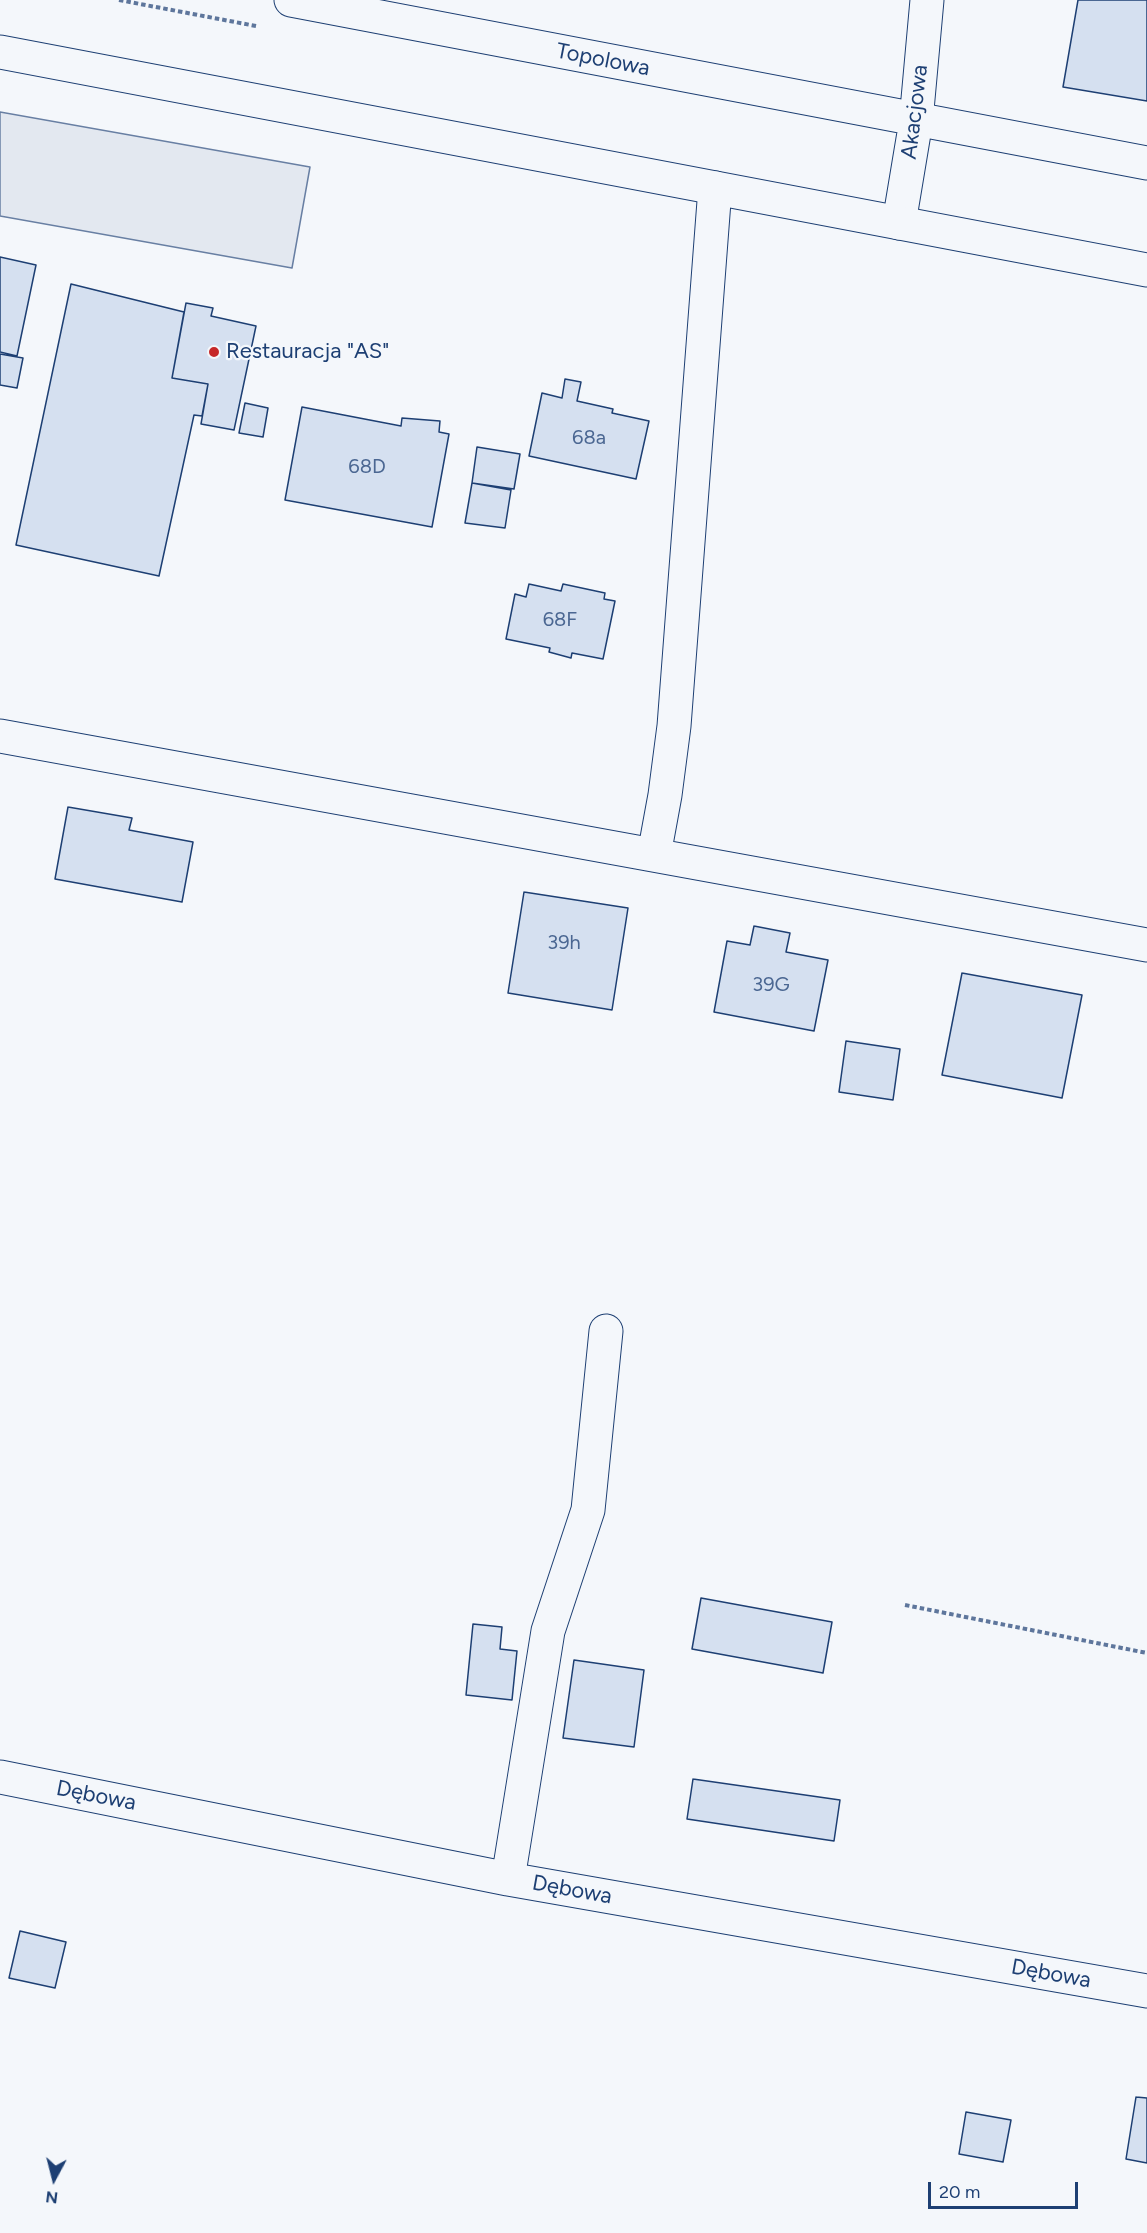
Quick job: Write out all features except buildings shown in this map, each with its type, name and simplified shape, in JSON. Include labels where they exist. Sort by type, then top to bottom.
[{"type":"street","name":"Topolowa","points":[[291,0],[916,121],[1147,163]]},
{"type":"street","name":"Akacjowa","points":[[898,223],[916,121],[927,0]]},
{"type":"street","points":[[0,52],[1147,270]]},
{"type":"street","points":[[654,855],[674,726],[715,188]]},
{"type":"street","points":[[0,736],[1147,945]]},
{"type":"street","points":[[508,1879],[548,1631],[588,1510],[606,1331]]},
{"type":"street","name":"Dębowa","points":[[0,1777],[508,1879],[1147,1991]]},
{"type":"path","points":[[905,1605],[1147,1653]]},
{"type":"shaded area","points":[[0,112],[310,167],[292,268],[0,216]]},
{"type":"place","name":"Restauracja \"AS\"","points":[[214,352]]}]
